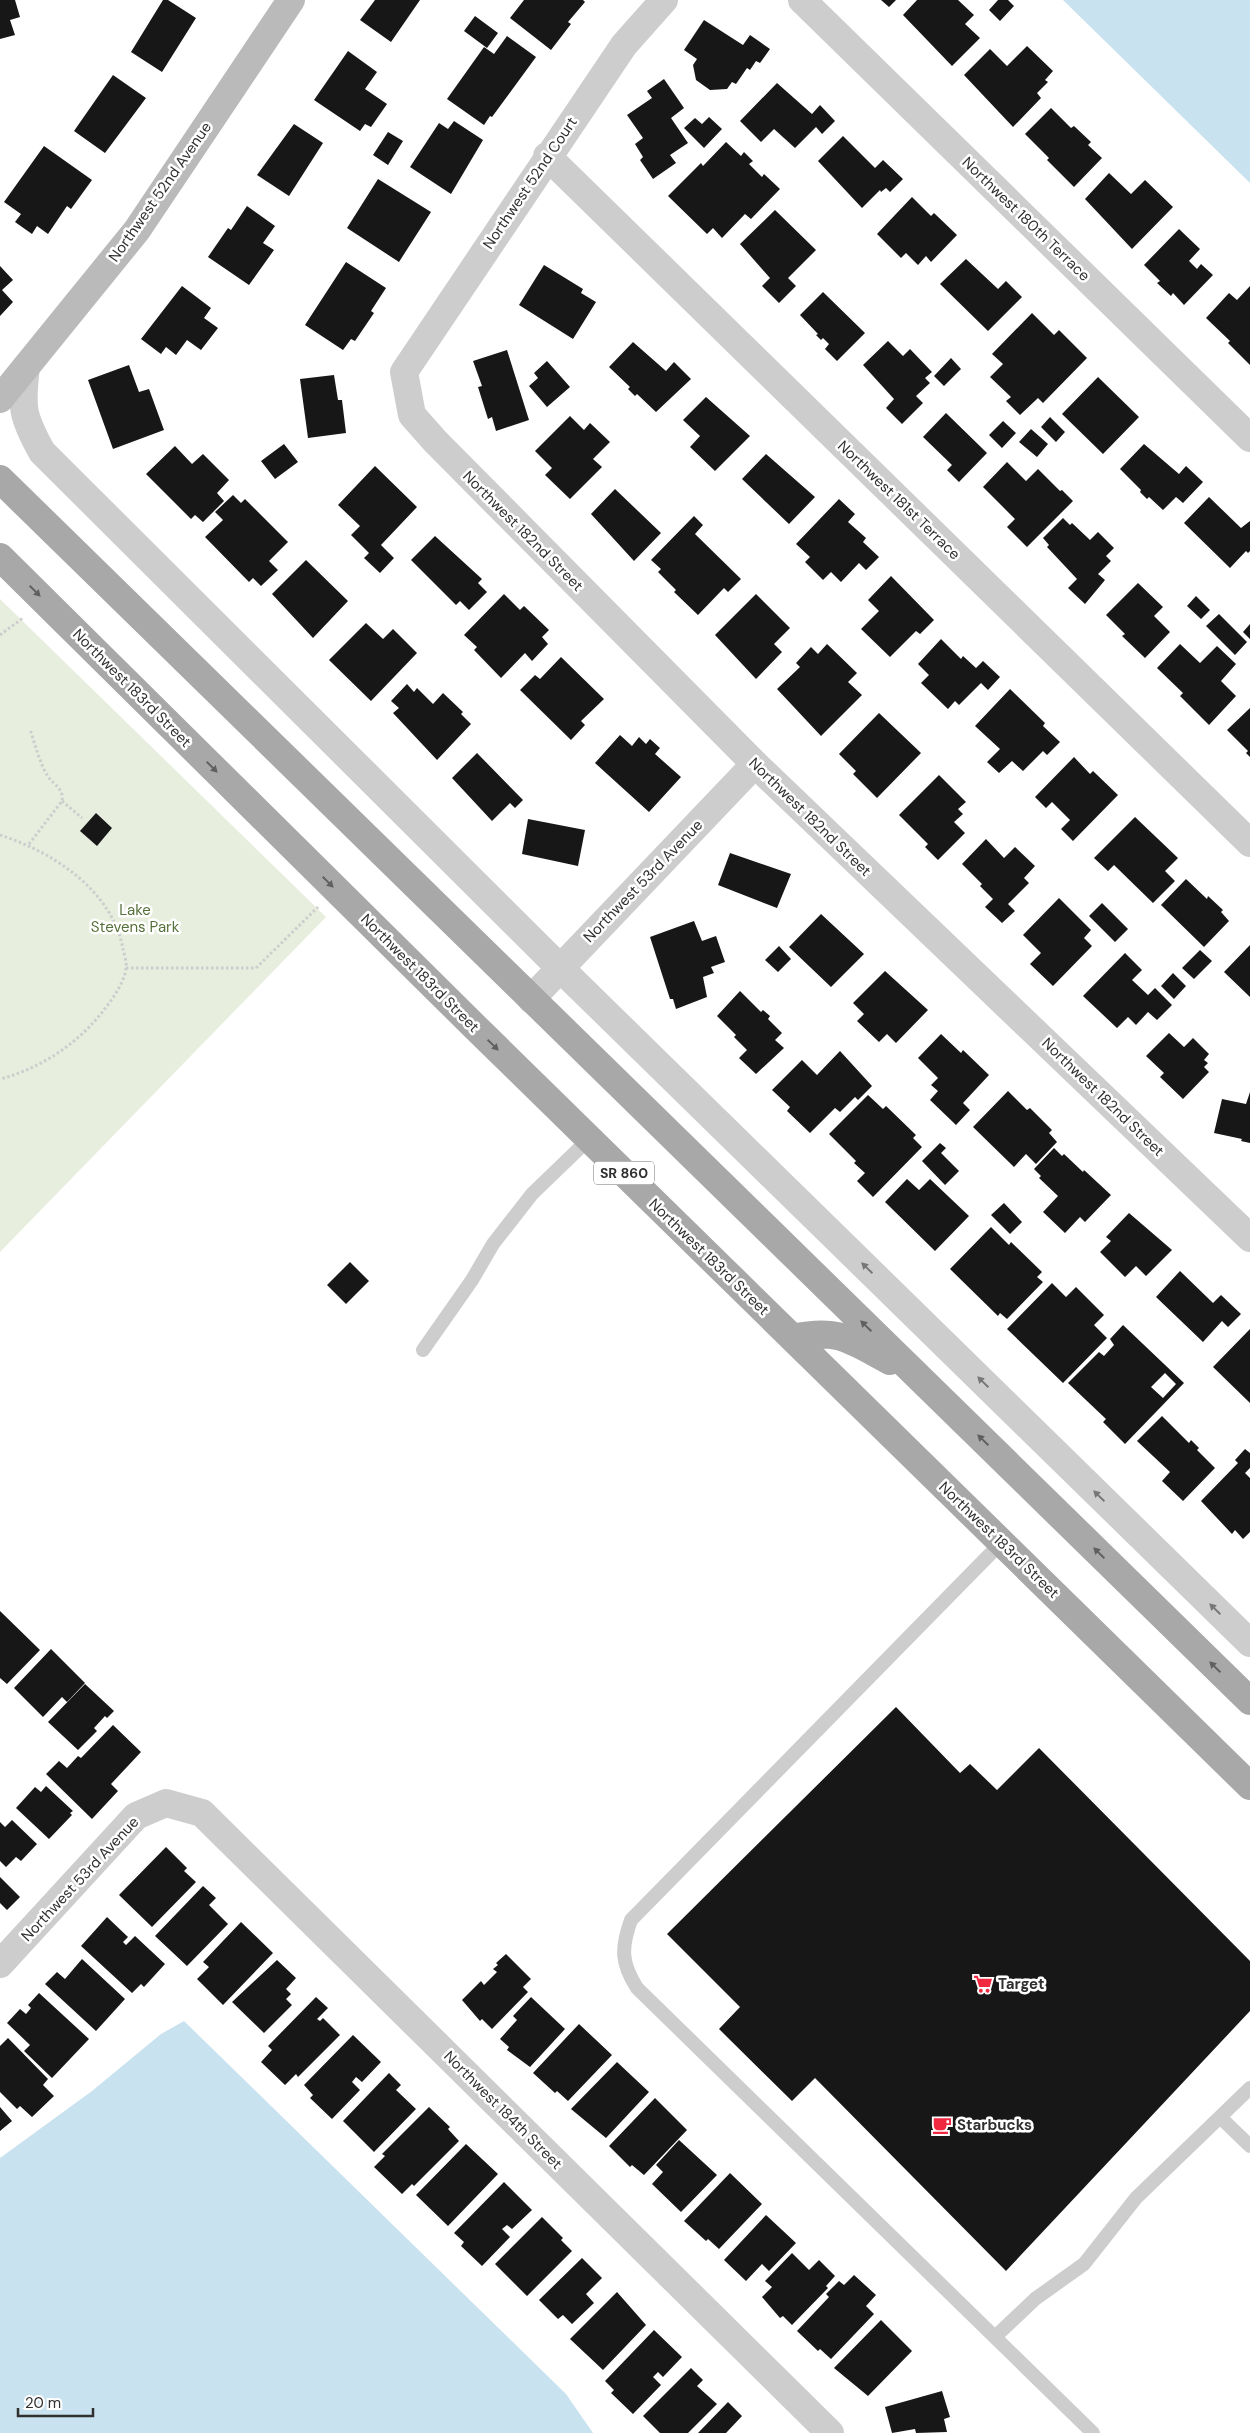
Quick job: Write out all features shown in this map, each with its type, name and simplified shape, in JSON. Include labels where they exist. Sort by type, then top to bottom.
[{"type":"main road","points":[[0,479],[1250,1701]]},
{"type":"main road","name":"Northwest 183rd Street","points":[[0,557],[792,1338],[1250,1786]]},
{"type":"main road","points":[[792,1338],[817,1333],[841,1336],[916,1374]]},
{"type":"street","name":"Northwest 52nd Avenue","points":[[0,399],[137,230],[291,0]]},
{"type":"street","name":"Northwest 52nd Court","points":[[404,372],[547,156],[624,45],[664,0]]},
{"type":"street","name":"Northwest 180th Terrace","points":[[802,0],[1250,438]]},
{"type":"street","name":"Northwest 181st Terrace","points":[[547,156],[1250,843]]},
{"type":"street","points":[[26,367],[22,400],[28,427],[42,452],[560,968],[1250,1643]]},
{"type":"street","name":"Northwest 182nd Street","points":[[404,372],[412,414],[434,441],[754,764],[1250,1238]]},
{"type":"street","name":"Northwest 53rd Avenue","points":[[531,999],[754,764]]},
{"type":"street","name":"Northwest 53rd Avenue","points":[[0,1964],[136,1816],[166,1804]]},
{"type":"street","name":"Northwest 184th Street","points":[[166,1804],[202,1813],[830,2433]]},
{"type":"lane","points":[[423,1350],[472,1280],[498,1237],[532,1194],[589,1138]]},
{"type":"lane","points":[[1002,1542],[631,1920],[625,1937],[623,1955],[628,1973],[637,1988],[996,2336],[1093,2433]]},
{"type":"lane","points":[[996,2336],[1035,2299],[1084,2264],[1136,2198],[1250,2088]]},
{"type":"lane","points":[[1220,2116],[1250,2146]]},
{"type":"path","points":[[0,635],[23,618]]},
{"type":"path","points":[[30,729],[48,776],[61,791],[62,801],[82,818]]},
{"type":"path","points":[[28,844],[62,801]]},
{"type":"path","points":[[0,835],[28,844],[69,871],[97,894],[120,932],[126,968],[111,1004],[79,1038],[47,1059],[0,1079]]},
{"type":"path","points":[[126,968],[256,968],[318,908]]},
{"type":"green space","name":"Lake Stevens Park","points":[[0,599],[326,917],[0,1252]]},
{"type":"water","points":[[1063,0],[1250,0],[1250,183]]},
{"type":"water","points":[[184,2021],[566,2394],[593,2433],[0,2433],[0,2158],[92,2091],[161,2034]]},
{"type":"building","points":[[0,0],[15,0],[20,17],[10,20],[15,35],[0,39]]},
{"type":"building","points":[[163,0],[168,0],[196,18],[162,72],[131,52]]},
{"type":"building","points":[[375,0],[420,0],[391,42],[360,20]]},
{"type":"building","points":[[524,0],[583,0],[585,2],[568,22],[571,24],[551,50],[510,18]]},
{"type":"building","points":[[881,0],[896,0],[889,7]]},
{"type":"building","points":[[917,0],[958,0],[974,15],[965,24],[980,38],[952,66],[903,15]]},
{"type":"building","points":[[998,0],[1008,0],[1014,6],[1000,21],[989,10]]},
{"type":"building","points":[[475,16],[498,33],[487,48],[464,31]]},
{"type":"building","points":[[704,20],[743,45],[750,35],[770,49],[760,63],[756,61],[750,70],[747,68],[736,84],[732,82],[727,89],[710,90],[696,80],[693,65],[697,59],[684,50]]},
{"type":"building","points":[[507,36],[536,57],[484,125],[447,99],[484,47],[494,54]]},
{"type":"building","points":[[1027,46],[1053,71],[1045,80],[1048,82],[1037,93],[1041,98],[1013,127],[964,75],[990,49],[1007,66]]},
{"type":"building","points":[[348,51],[377,72],[365,89],[387,104],[371,127],[365,124],[360,131],[314,100]]},
{"type":"building","points":[[113,75],[146,98],[105,153],[74,131]]},
{"type":"building","points":[[664,79],[684,108],[671,118],[688,143],[670,155],[676,163],[653,179],[640,160],[643,157],[635,144],[643,138],[627,115],[652,98],[647,91]]},
{"type":"building","points":[[777,83],[812,114],[820,105],[835,121],[822,134],[816,127],[795,148],[774,129],[761,142],[740,121]]},
{"type":"building","points":[[1051,108],[1071,128],[1074,126],[1091,142],[1088,145],[1102,158],[1074,187],[1025,134]]},
{"type":"building","points":[[709,117],[722,129],[704,148],[684,128],[695,118],[702,124]]},
{"type":"building","points":[[454,121],[483,140],[451,194],[410,167],[439,123],[448,129]]},
{"type":"building","points":[[294,124],[323,143],[289,196],[257,175]]},
{"type":"building","points":[[388,132],[403,141],[388,165],[373,155]]},
{"type":"building","points":[[843,136],[875,168],[883,160],[903,179],[890,192],[886,188],[881,192],[880,190],[862,208],[818,161]]},
{"type":"building","points":[[726,142],[741,156],[744,152],[753,161],[749,164],[762,177],[764,174],[780,189],[751,219],[745,214],[722,238],[713,228],[707,234],[668,196],[701,163],[703,166]]},
{"type":"building","points":[[44,146],[92,180],[71,209],[67,206],[48,234],[37,226],[32,234],[15,222],[21,214],[4,202]]},
{"type":"building","points":[[1109,173],[1131,194],[1145,180],[1173,207],[1132,249],[1085,199]]},
{"type":"building","points":[[378,179],[431,212],[399,262],[347,228]]},
{"type":"building","points":[[912,197],[931,216],[934,213],[957,235],[931,262],[926,256],[918,265],[906,253],[901,258],[877,234]]},
{"type":"building","points":[[247,206],[275,226],[263,243],[274,250],[249,285],[208,257],[228,228],[231,230]]},
{"type":"building","points":[[775,210],[816,250],[788,278],[796,286],[779,303],[762,286],[770,278],[740,244]]},
{"type":"building","points":[[1179,229],[1200,249],[1189,261],[1197,269],[1201,264],[1213,275],[1184,305],[1173,293],[1171,296],[1157,283],[1160,281],[1144,265]]},
{"type":"building","points":[[966,259],[998,289],[1006,281],[1022,297],[988,331],[940,284]]},
{"type":"building","points":[[346,262],[386,288],[371,311],[374,313],[355,341],[351,339],[343,350],[305,325]]},
{"type":"building","points":[[544,265],[583,289],[581,293],[596,302],[573,339],[519,305]]},
{"type":"building","points":[[0,266],[13,280],[2,290],[13,302],[0,316]]},
{"type":"building","points":[[182,286],[211,308],[204,318],[218,328],[201,350],[187,340],[176,355],[166,347],[161,354],[141,339]]},
{"type":"building","points":[[1250,286],[1250,365],[1228,343],[1230,341],[1206,318],[1229,293],[1237,300]]},
{"type":"building","points":[[823,292],[865,333],[837,361],[825,349],[829,344],[823,338],[821,340],[816,335],[818,334],[800,315]]},
{"type":"building","points":[[1032,313],[1054,335],[1059,330],[1087,358],[1043,403],[1038,398],[1020,415],[1006,401],[1011,397],[990,377],[1003,364],[992,354]]},
{"type":"building","points":[[888,341],[903,356],[910,349],[932,372],[925,378],[930,383],[916,396],[923,403],[902,424],[886,408],[894,399],[863,365]]},
{"type":"building","points":[[633,342],[666,371],[674,362],[691,379],[656,412],[637,394],[635,396],[628,389],[630,387],[609,367]]},
{"type":"building","points":[[507,350],[529,420],[496,431],[492,417],[488,419],[478,387],[482,386],[473,361]]},
{"type":"building","points":[[951,358],[961,369],[944,386],[934,376]]},
{"type":"building","points":[[547,361],[570,387],[547,407],[529,386],[538,378],[534,373]]},
{"type":"building","points":[[129,365],[139,392],[149,389],[164,430],[113,449],[88,380]]},
{"type":"building","points":[[334,375],[338,400],[342,400],[346,433],[308,438],[300,379]]},
{"type":"building","points":[[1098,377],[1139,417],[1103,454],[1062,414]]},
{"type":"building","points":[[706,397],[750,436],[715,471],[690,447],[700,436],[683,420]]},
{"type":"building","points":[[946,413],[987,453],[959,482],[947,470],[952,465],[923,437]]},
{"type":"building","points":[[570,416],[584,430],[590,423],[610,442],[593,459],[602,467],[570,499],[545,475],[552,468],[535,451]]},
{"type":"building","points":[[1050,417],[1065,432],[1056,442],[1041,427]]},
{"type":"building","points":[[1003,421],[1016,433],[1002,448],[989,435]]},
{"type":"building","points":[[1031,429],[1048,444],[1037,457],[1019,442]]},
{"type":"building","points":[[284,444],[298,462],[275,479],[261,461]]},
{"type":"building","points":[[1144,444],[1179,474],[1186,466],[1203,482],[1183,503],[1176,497],[1163,510],[1149,497],[1147,499],[1140,492],[1141,490],[1120,469]]},
{"type":"building","points":[[175,446],[192,464],[203,454],[229,480],[217,493],[224,501],[203,522],[195,515],[191,519],[146,474]]},
{"type":"building","points":[[766,454],[815,497],[789,524],[742,479]]},
{"type":"building","points":[[1007,462],[1026,481],[1038,469],[1073,501],[1027,547],[1007,527],[1015,519],[983,487]]},
{"type":"building","points":[[375,466],[417,507],[381,545],[394,558],[380,573],[364,558],[369,553],[351,535],[360,526],[338,505]]},
{"type":"building","points":[[615,489],[661,533],[634,561],[591,514]]},
{"type":"building","points":[[233,495],[241,503],[245,499],[288,542],[269,561],[278,570],[261,586],[253,578],[249,582],[205,537],[223,520],[215,512]]},
{"type":"building","points":[[1209,497],[1241,528],[1250,521],[1250,551],[1248,553],[1246,551],[1230,568],[1184,523]]},
{"type":"building","points":[[839,499],[855,514],[848,522],[866,538],[863,542],[879,557],[866,570],[859,563],[841,582],[831,572],[823,580],[805,562],[810,557],[796,544]]},
{"type":"building","points":[[694,516],[703,525],[695,534],[741,579],[728,592],[724,588],[698,615],[674,592],[676,590],[658,572],[661,569],[651,560]]},
{"type":"building","points":[[1063,518],[1070,525],[1072,523],[1090,540],[1098,532],[1114,548],[1106,556],[1111,561],[1098,574],[1105,580],[1085,604],[1068,588],[1077,579],[1047,547],[1049,545],[1043,538]]},
{"type":"building","points":[[435,536],[482,579],[478,583],[487,592],[469,610],[460,601],[456,605],[411,560]]},
{"type":"building","points":[[306,560],[348,601],[313,638],[272,594]]},
{"type":"building","points":[[891,576],[934,620],[920,634],[916,631],[890,657],[861,629],[879,611],[868,600]]},
{"type":"building","points":[[1138,583],[1163,607],[1154,616],[1170,632],[1145,658],[1122,636],[1125,634],[1106,615]]},
{"type":"building","points":[[504,594],[520,610],[524,606],[549,630],[542,637],[548,644],[532,661],[525,653],[501,678],[474,650],[477,647],[464,635]]},
{"type":"building","points":[[756,594],[790,628],[774,644],[782,652],[756,679],[715,635]]},
{"type":"building","points":[[1196,596],[1210,610],[1201,619],[1187,606]]},
{"type":"building","points":[[1219,614],[1247,642],[1235,655],[1206,626]]},
{"type":"building","points":[[366,623],[383,639],[393,629],[417,653],[371,701],[329,660]]},
{"type":"building","points":[[1250,624],[1250,639],[1243,632]]},
{"type":"building","points":[[941,639],[961,659],[963,656],[976,668],[983,661],[1000,677],[988,690],[981,683],[959,705],[955,701],[948,709],[921,683],[929,675],[918,664]]},
{"type":"building","points":[[827,644],[857,673],[848,682],[862,695],[821,736],[777,689],[800,667],[796,663],[811,647],[818,654]]},
{"type":"building","points":[[1180,644],[1200,663],[1217,646],[1236,664],[1221,681],[1236,696],[1209,725],[1180,696],[1183,693],[1157,668]]},
{"type":"building","points":[[561,657],[604,699],[581,721],[585,725],[571,740],[520,690],[535,675],[540,679]]},
{"type":"building","points":[[407,684],[414,692],[417,688],[433,704],[443,693],[463,712],[461,714],[471,724],[437,760],[393,713],[399,708],[391,701]]},
{"type":"building","points":[[1010,689],[1045,723],[1043,726],[1060,742],[1047,755],[1043,751],[1023,771],[1012,761],[999,773],[987,762],[1000,749],[975,726]]},
{"type":"building","points":[[1250,708],[1250,757],[1246,753],[1248,751],[1227,730]]},
{"type":"building","points":[[879,713],[921,753],[877,798],[853,774],[856,771],[839,754]]},
{"type":"building","points":[[620,735],[632,746],[639,737],[646,744],[650,739],[660,748],[655,754],[681,777],[649,812],[595,763]]},
{"type":"building","points":[[477,753],[523,800],[515,808],[510,803],[492,821],[452,778]]},
{"type":"building","points":[[1074,757],[1090,774],[1093,771],[1118,795],[1073,841],[1061,829],[1070,820],[1052,802],[1046,808],[1035,797]]},
{"type":"building","points":[[939,775],[966,802],[958,809],[963,814],[954,822],[965,833],[938,860],[925,847],[928,844],[899,815]]},
{"type":"building","points":[[96,813],[112,828],[97,846],[80,831]]},
{"type":"building","points":[[1135,817],[1178,858],[1165,871],[1175,881],[1153,903],[1114,865],[1108,871],[1094,858]]},
{"type":"building","points":[[528,819],[585,830],[578,866],[522,854]]},
{"type":"building","points":[[986,839],[1004,858],[1015,847],[1035,866],[1024,878],[1029,883],[1008,904],[1015,911],[1002,923],[985,907],[993,899],[980,886],[982,884],[962,864]]},
{"type":"building","points":[[730,853],[791,874],[777,908],[718,885]]},
{"type":"building","points":[[1186,879],[1207,899],[1208,896],[1223,910],[1221,912],[1229,921],[1204,947],[1161,905]]},
{"type":"building","points":[[1059,898],[1091,930],[1084,938],[1092,946],[1053,986],[1030,964],[1041,953],[1023,935]]},
{"type":"building","points":[[1102,903],[1128,929],[1115,942],[1089,916]]},
{"type":"building","points":[[821,914],[864,954],[831,987],[789,947]]},
{"type":"building","points":[[694,921],[702,941],[716,936],[725,962],[711,967],[714,973],[703,977],[707,997],[676,1009],[673,999],[670,999],[650,937]]},
{"type":"building","points":[[1250,945],[1250,997],[1224,972]]},
{"type":"building","points":[[779,946],[791,959],[778,972],[765,960]]},
{"type":"building","points":[[1200,950],[1212,961],[1194,979],[1182,968]]},
{"type":"building","points":[[1125,953],[1142,970],[1132,980],[1148,995],[1155,988],[1172,1005],[1157,1020],[1148,1012],[1136,1025],[1128,1017],[1117,1028],[1083,996]]},
{"type":"building","points":[[885,971],[928,1010],[896,1043],[887,1034],[879,1042],[857,1021],[864,1014],[853,1003]]},
{"type":"building","points":[[1173,973],[1186,986],[1174,999],[1161,986]]},
{"type":"building","points":[[740,991],[761,1012],[763,1010],[770,1016],[768,1019],[782,1033],[775,1040],[784,1048],[756,1074],[739,1058],[747,1050],[734,1037],[736,1035],[717,1016]]},
{"type":"building","points":[[1169,1033],[1184,1047],[1193,1038],[1209,1054],[1204,1060],[1208,1063],[1204,1067],[1209,1072],[1183,1099],[1160,1077],[1164,1073],[1146,1056]]},
{"type":"building","points":[[941,1034],[961,1053],[963,1050],[989,1075],[963,1103],[970,1110],[956,1125],[930,1100],[938,1091],[931,1085],[938,1078],[918,1058]]},
{"type":"building","points":[[840,1051],[872,1086],[858,1100],[855,1097],[840,1112],[835,1108],[810,1133],[787,1111],[790,1107],[772,1090],[802,1060],[817,1075]]},
{"type":"building","points":[[1008,1091],[1027,1110],[1030,1108],[1052,1130],[1049,1133],[1057,1142],[1036,1164],[1026,1154],[1014,1167],[973,1127]]},
{"type":"building","points":[[1250,1092],[1250,1143],[1241,1141],[1242,1139],[1214,1133],[1222,1099],[1246,1104]]},
{"type":"building","points":[[868,1095],[883,1109],[886,1106],[916,1135],[913,1138],[922,1147],[873,1197],[857,1181],[865,1173],[854,1163],[856,1161],[829,1134]]},
{"type":"building","points":[[940,1143],[946,1148],[941,1153],[959,1171],[945,1185],[922,1161]]},
{"type":"building","points":[[1054,1148],[1062,1156],[1064,1154],[1083,1172],[1084,1170],[1111,1195],[1085,1222],[1080,1217],[1065,1233],[1043,1212],[1058,1196],[1039,1178],[1041,1176],[1034,1169]]},
{"type":"building","points":[[907,1179],[919,1190],[930,1179],[969,1216],[935,1251],[885,1202]]},
{"type":"building","points":[[1004,1203],[1022,1222],[1010,1234],[991,1215]]},
{"type":"building","points":[[1129,1213],[1172,1250],[1146,1276],[1136,1266],[1125,1277],[1100,1252],[1111,1241],[1106,1237]]},
{"type":"building","points":[[991,1227],[1009,1245],[1011,1242],[1042,1272],[1037,1277],[1043,1282],[1007,1319],[1000,1313],[998,1316],[950,1269]]},
{"type":"building","points":[[350,1262],[369,1281],[346,1304],[327,1285]]},
{"type":"building","points":[[1180,1271],[1213,1303],[1221,1295],[1241,1314],[1228,1327],[1222,1321],[1203,1342],[1156,1297]]},
{"type":"building","points":[[1052,1283],[1066,1297],[1076,1287],[1104,1315],[1094,1325],[1107,1338],[1063,1383],[1007,1329]]},
{"type":"building","points":[[1123,1325],[1184,1383],[1125,1444],[1103,1422],[1106,1419],[1068,1383],[1099,1352],[1104,1356],[1114,1345],[1110,1339]],"holes":[[[1165,1373],[1176,1384],[1163,1398],[1151,1387]]]},
{"type":"building","points":[[1250,1329],[1250,1403],[1213,1367]]},
{"type":"building","points":[[1162,1416],[1189,1443],[1191,1440],[1199,1448],[1197,1450],[1215,1468],[1183,1501],[1162,1481],[1170,1472],[1137,1441]]},
{"type":"building","points":[[1245,1449],[1250,1453],[1250,1468],[1245,1473],[1250,1478],[1250,1532],[1243,1539],[1235,1530],[1232,1534],[1201,1501],[1238,1463],[1235,1460]]},
{"type":"building","points":[[0,1611],[40,1650],[7,1684],[0,1678]]},
{"type":"building","points":[[51,1649],[85,1683],[67,1702],[62,1697],[43,1717],[14,1688]]},
{"type":"building","points":[[85,1684],[114,1711],[107,1718],[105,1716],[94,1728],[97,1731],[78,1750],[48,1722]]},
{"type":"building","name":"Target","points":[[896,1707],[960,1773],[970,1764],[997,1790],[1039,1748],[1250,1961],[1250,2011],[1006,2271],[815,2078],[792,2101],[719,2029],[740,2007],[667,1934]]},
{"type":"building","points":[[113,1725],[141,1752],[111,1784],[118,1791],[92,1819],[46,1774],[59,1761],[67,1768],[78,1756],[81,1758]]},
{"type":"building","points":[[46,1786],[73,1811],[70,1813],[72,1815],[49,1839],[16,1808],[35,1787],[41,1792]]},
{"type":"building","points":[[12,1820],[37,1844],[21,1861],[16,1857],[6,1867],[0,1861],[0,1822],[5,1827]]},
{"type":"building","points":[[166,1847],[187,1868],[184,1871],[196,1882],[152,1927],[119,1895]]},
{"type":"building","points":[[0,1877],[20,1897],[7,1910],[0,1903]]},
{"type":"building","points":[[203,1886],[216,1898],[209,1905],[228,1924],[187,1966],[155,1936]]},
{"type":"building","points":[[107,1917],[128,1937],[123,1942],[126,1945],[135,1936],[165,1964],[144,1987],[141,1984],[132,1993],[81,1946]]},
{"type":"building","points":[[241,1922],[273,1953],[223,2005],[197,1979],[209,1967],[203,1962]]},
{"type":"building","points":[[506,1954],[531,1979],[523,1987],[528,1992],[492,2029],[482,2019],[480,2021],[462,2000],[481,1981],[484,1985],[497,1972],[493,1969],[498,1965],[496,1963]]},
{"type":"building","points":[[82,1959],[125,1999],[96,2031],[45,1984],[57,1972],[65,1979]]},
{"type":"building","points":[[277,1960],[296,1978],[286,1989],[291,1994],[286,1999],[292,2005],[264,2033],[232,2002]]},
{"type":"building","points":[[39,1993],[89,2039],[52,2078],[24,2051],[30,2045],[7,2023],[20,2009],[26,2014],[31,2008],[28,2005]]},
{"type":"building","points":[[316,1997],[328,2008],[317,2019],[320,2021],[323,2018],[340,2035],[298,2077],[296,2074],[285,2085],[261,2062],[272,2050],[268,2046]]},
{"type":"building","points":[[531,1997],[565,2029],[530,2067],[507,2050],[509,2047],[500,2039],[517,2020],[513,2016]]},
{"type":"building","points":[[579,2024],[612,2055],[568,2101],[557,2091],[555,2093],[533,2073]]},
{"type":"building","points":[[353,2035],[381,2062],[362,2082],[356,2077],[352,2082],[360,2090],[332,2119],[310,2098],[313,2095],[304,2085]]},
{"type":"building","points":[[8,2038],[48,2079],[43,2085],[54,2096],[32,2117],[20,2106],[17,2109],[0,2092],[0,2046]]},
{"type":"building","points":[[617,2062],[649,2092],[606,2138],[571,2109]]},
{"type":"building","points":[[389,2073],[401,2085],[396,2090],[416,2109],[374,2152],[343,2121]]},
{"type":"building","points":[[655,2098],[687,2130],[644,2175],[632,2165],[630,2167],[609,2146]]},
{"type":"building","points":[[0,2107],[12,2121],[0,2131]]},
{"type":"building","points":[[429,2107],[450,2127],[448,2129],[459,2141],[414,2186],[412,2184],[402,2194],[374,2167],[385,2156],[382,2154]]},
{"type":"building","points":[[679,2140],[717,2175],[681,2212],[652,2184],[663,2172],[656,2165]]},
{"type":"building","points":[[466,2144],[498,2174],[448,2226],[416,2195]]},
{"type":"building","points":[[730,2173],[762,2204],[719,2249],[708,2239],[706,2241],[684,2221]]},
{"type":"building","points":[[504,2182],[532,2210],[512,2229],[507,2225],[502,2229],[510,2237],[482,2266],[461,2246],[464,2242],[454,2233]]},
{"type":"building","points":[[766,2215],[796,2243],[769,2271],[762,2264],[746,2281],[724,2260]]},
{"type":"building","points":[[542,2217],[563,2238],[561,2240],[572,2251],[527,2296],[495,2264]]},
{"type":"building","points":[[792,2253],[809,2270],[819,2260],[835,2276],[826,2286],[828,2288],[792,2325],[783,2316],[780,2318],[762,2297],[772,2287],[765,2281]]},
{"type":"building","points":[[582,2258],[602,2278],[586,2294],[594,2303],[572,2324],[563,2315],[558,2319],[539,2300]]},
{"type":"building","points":[[854,2275],[876,2295],[866,2306],[874,2314],[831,2359],[820,2349],[818,2351],[797,2331],[829,2297],[826,2294],[839,2281],[844,2285]]},
{"type":"building","points":[[617,2292],[646,2325],[603,2370],[570,2339]]},
{"type":"building","points":[[881,2320],[912,2351],[868,2396],[834,2368]]},
{"type":"building","points":[[654,2330],[682,2357],[663,2377],[658,2372],[653,2377],[661,2385],[633,2414],[611,2393],[614,2390],[605,2381]]},
{"type":"building","points":[[691,2368],[703,2380],[697,2386],[717,2404],[688,2433],[660,2433],[643,2416]]},
{"type":"building","points":[[942,2391],[950,2417],[944,2419],[947,2432],[916,2433],[915,2429],[892,2433],[885,2407]]},
{"type":"building","points":[[728,2402],[742,2416],[726,2433],[698,2433]]},
{"type":"place","name":"Target","points":[[983,1984]]},
{"type":"place","name":"Starbucks","points":[[942,2125]]}]
